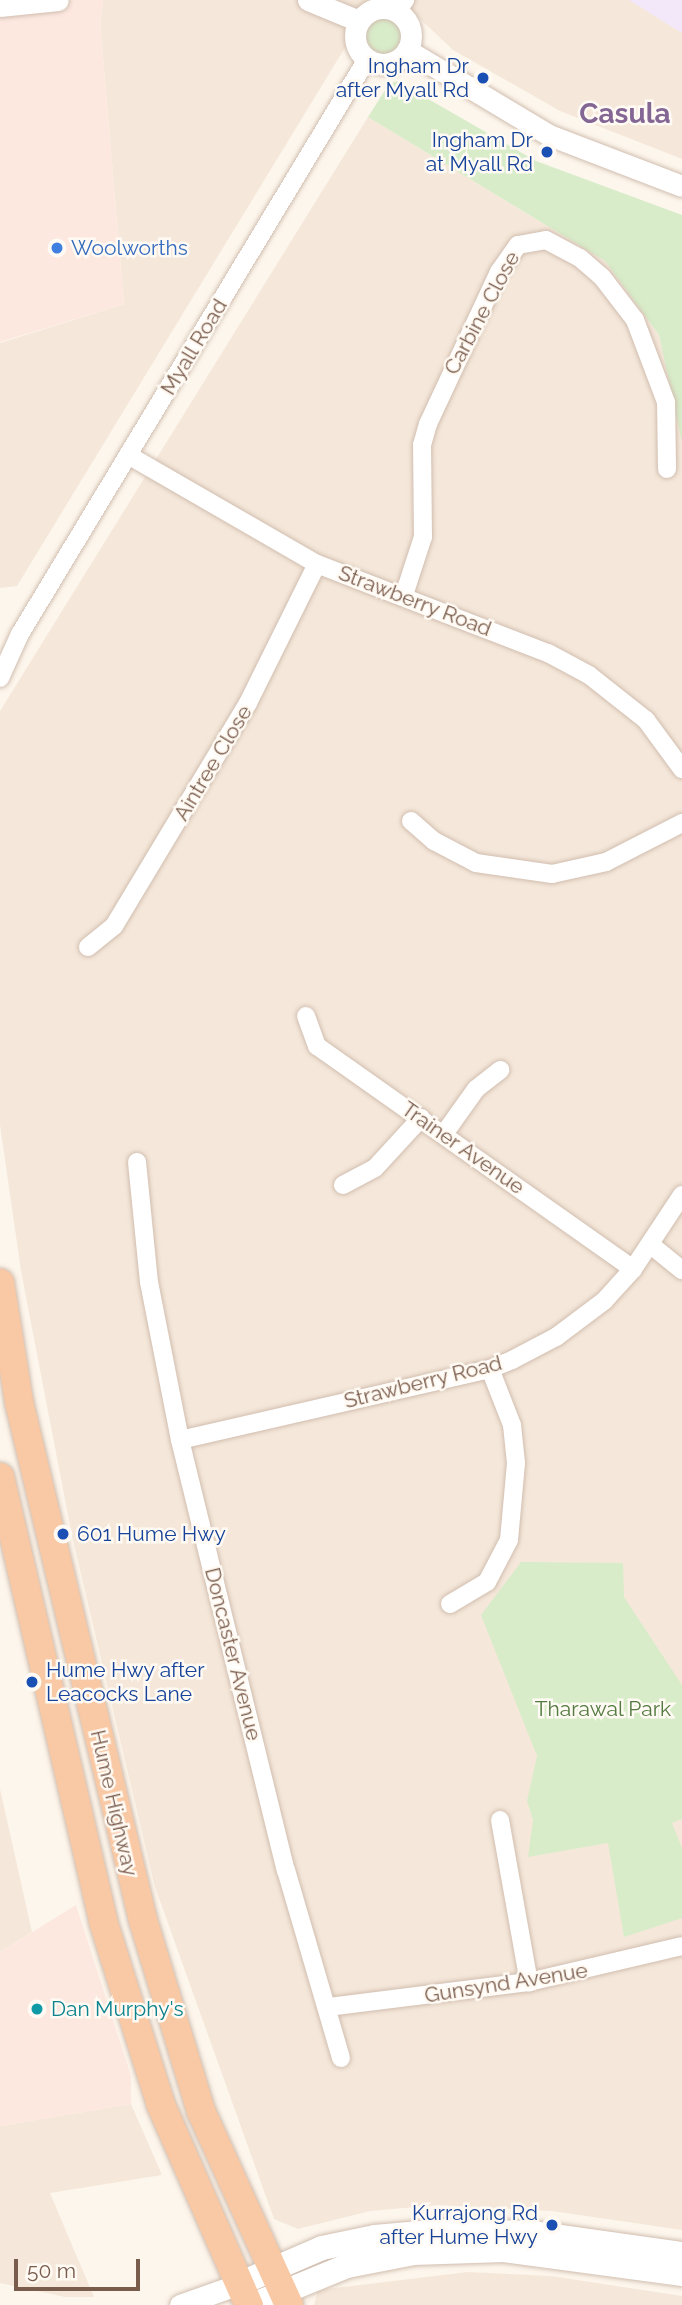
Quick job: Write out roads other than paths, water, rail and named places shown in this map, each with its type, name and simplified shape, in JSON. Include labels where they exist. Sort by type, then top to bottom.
[{"type":"highway","name":"Hume Highway","points":[[0,1283],[19,1402],[143,1920],[201,2111],[281,2288]]},
{"type":"highway","name":"Hume Highway","points":[[0,1477],[103,1921],[161,2105],[246,2298]]},
{"type":"main road","points":[[281,2288],[348,2242],[443,2231],[532,2233],[682,2254]]},
{"type":"main road","points":[[246,2298],[371,2260],[477,2250],[540,2253],[682,2274]]},
{"type":"street","points":[[3,4],[58,0]]},
{"type":"street","points":[[308,0],[359,21]]},
{"type":"street","points":[[401,5],[411,28],[407,50],[386,64],[367,59],[355,42],[359,21],[372,10],[401,5]]},
{"type":"street","points":[[407,50],[549,135],[682,186]]},
{"type":"street","name":"Myall Road","points":[[0,678],[20,634],[367,59]]},
{"type":"street","name":"Carbine Close","points":[[404,595],[423,537],[422,445],[428,424],[499,272],[518,245],[546,240],[580,258],[602,277],[635,320],[666,402],[667,469]]},
{"type":"street","name":"Strawberry Road","points":[[128,455],[317,564],[404,595],[589,675],[646,720],[682,769]]},
{"type":"street","name":"Aintree Close","points":[[88,947],[114,926],[248,704],[317,564]]},
{"type":"street","name":"Myall Road","points":[[0,658],[20,634]]},
{"type":"street","points":[[411,821],[433,841],[476,863],[552,874],[606,862],[682,823]]},
{"type":"street","name":"Trainer Avenue","points":[[306,1016],[317,1045],[633,1269]]},
{"type":"street","points":[[444,1134],[476,1089],[499,1070]]},
{"type":"street","points":[[343,1185],[375,1168],[421,1118]]},
{"type":"street","name":"Doncaster Avenue","points":[[137,1163],[149,1282],[180,1440],[286,1870],[341,2058]]},
{"type":"street","name":"Strawberry Road","points":[[180,1440],[490,1369],[580,1321],[633,1269],[682,1195]]},
{"type":"street","points":[[651,1245],[682,1270]]},
{"type":"street","points":[[450,1604],[487,1582],[509,1540],[516,1463],[512,1425],[490,1369]]},
{"type":"street","points":[[500,1820],[529,1982]]},
{"type":"street","name":"Gunsynd Avenue","points":[[328,2007],[529,1982],[682,1946]]},
{"type":"street","points":[[180,2305],[246,2298]]},
{"type":"place","name":"Ingham Dr after Myall Rd","points":[[483,78]]},
{"type":"place","name":"Ingham Dr at Myall Rd","points":[[547,152]]},
{"type":"place","name":"Woolworths","points":[[57,248]]},
{"type":"place","name":"601 Hume Hwy","points":[[63,1534]]},
{"type":"place","name":"Hume Hwy after Leacocks Lane","points":[[32,1682]]},
{"type":"place","name":"Dan Murphy's","points":[[37,2009]]},
{"type":"place","name":"Kurrajong Rd after Hume Hwy","points":[[552,2225]]},
{"type":"district","name":"Casula","points":[[625,114]]},
{"type":"park label","name":"Tharawal Park","points":[[603,1709]]}]
